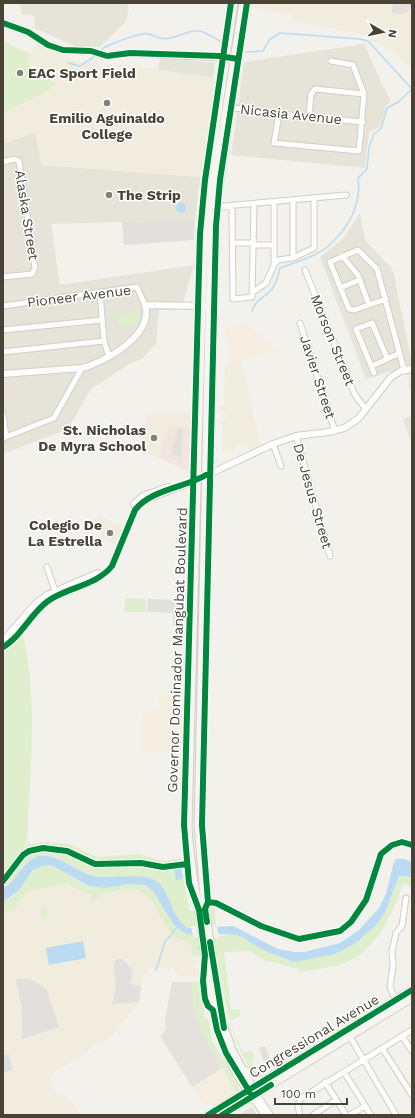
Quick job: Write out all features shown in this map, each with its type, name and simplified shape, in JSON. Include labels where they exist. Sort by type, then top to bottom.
[{"type":"main road","name":"Governor Dominador Mangubat Boulevard","points":[[234,3],[231,58],[226,107],[206,218],[196,479],[195,579],[188,825],[190,856],[202,910],[224,1029],[227,1039],[252,1092]]},
{"type":"main road","name":"Governor Dominador Mangubat Boulevard","points":[[231,58],[242,3]]},
{"type":"main road","name":"Governor Dominador Mangubat Boulevard","points":[[206,218],[215,207],[212,180]]},
{"type":"main road","name":"Governor Dominador Mangubat Boulevard","points":[[202,307],[207,474],[203,579],[198,825],[202,910]]},
{"type":"main road","points":[[195,579],[203,579]]},
{"type":"main road","name":"Governor Dominador Mangubat Boulevard","points":[[209,954],[218,1030],[228,1057],[252,1092]]},
{"type":"main road","name":"Congressional Avenue","points":[[208,1115],[252,1092],[347,1034],[412,990]]},
{"type":"main road","name":"Congressional Avenue","points":[[222,1115],[263,1082],[412,998]]},
{"type":"main road","points":[[242,1068],[263,1082]]},
{"type":"street","name":"Governor Dominador Mangubat Boulevard","points":[[231,3],[231,58]]},
{"type":"street","name":"Governor Dominador Mangubat Boulevard","points":[[202,307],[206,218],[231,58],[247,3]]},
{"type":"street","points":[[3,23],[28,32],[55,48],[98,54],[231,58]]},
{"type":"street","points":[[280,114],[274,143],[359,151],[363,122],[364,94],[353,65],[331,61]]},
{"type":"street","points":[[309,116],[311,94],[314,89],[364,94]]},
{"type":"street","name":"Governor Dominador Mangubat Boulevard","points":[[196,479],[184,825],[190,883],[202,910],[208,902],[202,825],[207,474],[215,207],[226,107]]},
{"type":"street","name":"Nicasia Avenue","points":[[226,107],[363,122]]},
{"type":"street","name":"Alaska Street","points":[[3,162],[14,158],[19,161],[35,268],[32,274],[3,276]]},
{"type":"street","points":[[215,207],[346,195]]},
{"type":"street","points":[[253,292],[266,283],[274,265],[278,260],[293,258],[314,248],[314,198]]},
{"type":"street","points":[[293,200],[293,258]]},
{"type":"street","points":[[274,202],[274,265]]},
{"type":"street","points":[[232,206],[233,299],[252,297],[254,204]]},
{"type":"street","points":[[233,243],[274,245]]},
{"type":"street","points":[[386,299],[354,310],[349,309],[330,262],[359,250],[376,269],[386,299],[404,370]]},
{"type":"street","points":[[342,256],[360,280],[369,304]]},
{"type":"street","name":"Morson Street","points":[[304,270],[355,395],[365,408]]},
{"type":"street","points":[[340,288],[360,280]]},
{"type":"street","name":"Pioneer Avenue","points":[[3,306],[137,287],[145,307]]},
{"type":"street","points":[[100,293],[104,341],[109,356]]},
{"type":"street","points":[[3,374],[82,368],[101,362],[130,341],[139,332],[145,318],[145,307],[202,307]]},
{"type":"street","points":[[3,330],[102,320]]},
{"type":"street","name":"Javier Street","points":[[300,323],[335,430]]},
{"type":"street","points":[[374,373],[356,329],[372,323],[387,358]]},
{"type":"street","points":[[3,352],[104,341]]},
{"type":"street","points":[[372,366],[400,353]]},
{"type":"street","points":[[3,418],[4,438],[54,418],[82,368]]},
{"type":"street","points":[[3,641],[36,603],[92,580],[108,571],[112,566],[135,510],[140,504],[151,497],[196,479],[274,444],[296,436],[335,430],[358,419],[365,408],[391,377],[404,370],[412,369]]},
{"type":"street","name":"De Jesus Street","points":[[296,436],[330,556]]},
{"type":"street","points":[[274,444],[281,466]]},
{"type":"street","points":[[47,567],[56,594]]},
{"type":"street","points":[[3,647],[10,642],[39,608],[56,594]]},
{"type":"street","points":[[396,1000],[390,987],[393,966],[392,951],[396,933],[402,926],[406,898]]},
{"type":"street","points":[[300,1115],[298,1106],[300,1098],[412,1030]]},
{"type":"street","points":[[347,1034],[396,1115]]},
{"type":"street","points":[[402,1036],[412,1051]]},
{"type":"street","points":[[382,1048],[412,1095]]},
{"type":"street","points":[[344,1072],[371,1115]]},
{"type":"street","points":[[325,1082],[346,1115]]},
{"type":"street","points":[[252,1092],[265,1115]]},
{"type":"street","points":[[252,1092],[270,1115]]},
{"type":"street","points":[[313,1115],[336,1100]]},
{"type":"street","points":[[350,1115],[365,1106]]},
{"type":"shaded area","points":[[20,3],[127,3],[129,9],[126,21],[100,47],[75,46],[35,28],[34,16],[22,14]]},
{"type":"shaded area","points":[[252,3],[412,3],[412,67],[381,44],[357,33],[292,21],[293,15],[251,8]]},
{"type":"shaded area","points":[[393,3],[412,3],[412,7],[407,12],[400,14],[392,13]]},
{"type":"shaded area","name":"Emilio Aguinaldo College","points":[[39,39],[61,50],[63,55],[68,56],[68,59],[85,64],[96,59],[100,67],[124,65],[216,78],[200,177],[42,165],[35,132],[3,144],[3,41],[30,54]]},
{"type":"shaded area","points":[[364,44],[390,101],[385,107],[384,117],[380,127],[369,132],[365,168],[231,155],[244,62]]},
{"type":"shaded area","points":[[160,57],[215,63],[213,78],[158,70]]},
{"type":"shaded area","points":[[35,132],[42,165],[200,177],[195,220],[51,224],[60,285],[194,265],[183,302],[176,302],[176,310],[159,310],[156,344],[143,358],[131,363],[91,389],[68,429],[3,454],[3,144]]},
{"type":"shaded area","points":[[360,213],[365,240],[393,270],[412,364],[366,379],[320,257],[343,239]]},
{"type":"shaded area","points":[[195,220],[194,240],[124,245],[122,222]]},
{"type":"shaded area","points":[[246,323],[279,351],[231,362],[225,327]]},
{"type":"shaded area","points":[[241,359],[261,448],[250,453],[247,441],[222,453],[223,425],[219,424],[219,422],[223,422],[227,414],[223,410],[219,409],[219,405],[224,405],[225,364]]},
{"type":"shaded area","points":[[412,372],[412,399],[405,373]]},
{"type":"shaded area","name":"St. Nicholas De Myra School","points":[[148,413],[191,413],[190,427],[169,427],[159,458],[139,450]]},
{"type":"shaded area","points":[[412,416],[412,445],[403,419]]},
{"type":"shaded area","points":[[169,426],[190,427],[188,471],[159,458]]},
{"type":"shaded area","points":[[178,428],[183,428],[181,458],[171,453]]},
{"type":"shaded area","name":"Colegio De La Estrella","points":[[96,515],[123,526],[115,545],[103,540]]},
{"type":"shaded area","points":[[148,599],[175,600],[182,610],[181,627],[173,626],[173,613],[147,612]]},
{"type":"shaded area","points":[[183,690],[181,751],[142,753],[142,714],[161,707],[157,695]]},
{"type":"shaded area","points":[[68,883],[73,887],[92,894],[97,901],[98,895],[125,889],[142,892],[149,896],[164,922],[183,941],[191,944],[194,960],[197,960],[197,965],[194,966],[195,968],[199,968],[200,977],[180,976],[175,972],[173,967],[150,968],[143,977],[139,1002],[113,1035],[53,1073],[50,1078],[54,1090],[70,1100],[80,1115],[3,1115],[3,914],[7,913],[26,892]]},
{"type":"shaded area","points":[[117,959],[123,959],[133,971],[130,984],[141,986],[139,1002],[112,1004],[116,990],[114,963]]},
{"type":"shaded area","points":[[16,979],[30,979],[46,988],[59,1027],[22,1039],[22,1009]]},
{"type":"shaded area","points":[[172,982],[192,982],[194,1009],[201,1030],[222,1068],[192,1087],[160,1036],[166,1029],[165,1019]]},
{"type":"shaded area","points":[[265,1046],[270,1059],[264,1062],[259,1048]]},
{"type":"shaded area","points":[[9,1055],[13,1070],[3,1073],[3,1056]]},
{"type":"shaded area","points":[[222,1068],[236,1092],[212,1107],[210,1104],[205,1107],[192,1087]]},
{"type":"shaded area","points":[[252,1107],[257,1115],[239,1115]]},
{"type":"green space","name":"EAC Sport Field","points":[[3,41],[30,54],[28,66],[56,84],[42,94],[3,113]]},
{"type":"green space","points":[[138,313],[138,324],[118,325],[117,314]]},
{"type":"green space","points":[[125,598],[146,599],[146,612],[125,612]]},
{"type":"green space","points":[[23,636],[31,686],[32,713],[27,844],[45,842],[69,844],[97,857],[139,854],[163,861],[180,858],[189,911],[214,908],[217,928],[191,929],[183,925],[175,915],[163,887],[145,877],[97,876],[81,871],[56,857],[16,877],[3,888],[3,652],[10,649]]},
{"type":"green space","points":[[48,865],[54,867],[89,886],[105,887],[139,884],[146,886],[158,899],[174,925],[218,936],[229,934],[240,936],[265,951],[294,962],[355,943],[364,936],[385,913],[399,876],[412,878],[412,887],[403,883],[388,920],[372,943],[351,960],[339,965],[299,972],[298,969],[264,960],[249,951],[224,952],[231,1009],[239,1009],[240,1016],[231,1020],[232,1025],[225,999],[217,953],[193,957],[191,944],[174,936],[151,900],[140,891],[124,889],[98,895],[97,901],[91,900],[92,894],[73,887],[68,883],[26,892],[14,910],[3,914],[3,902],[15,894],[30,874],[38,868]]},
{"type":"green space","points":[[46,906],[48,917],[42,919],[40,907]]},
{"type":"green space","points":[[192,982],[200,982],[205,1019],[208,1019],[213,1042],[238,1086],[238,1090],[236,1092],[201,1030],[194,1009]]},
{"type":"green space","points":[[233,1028],[243,1053],[251,1050],[254,1057],[251,1060],[256,1069],[253,1072],[245,1059]]},
{"type":"water","points":[[179,203],[183,203],[185,204],[185,212],[179,213],[176,210],[176,206]]},
{"type":"water","points":[[39,856],[47,856],[61,860],[80,871],[95,876],[136,876],[151,878],[156,881],[165,891],[177,917],[188,928],[233,926],[278,949],[295,952],[304,952],[340,943],[359,930],[379,908],[386,894],[393,865],[396,859],[404,859],[412,862],[412,878],[399,876],[385,913],[375,926],[356,943],[335,954],[294,962],[265,951],[240,936],[226,934],[192,935],[183,932],[174,925],[153,891],[145,885],[128,884],[104,888],[89,886],[51,865],[42,866],[33,870],[18,891],[3,902],[3,888],[12,881],[28,863]]},
{"type":"water","points":[[181,867],[183,879],[176,880],[174,868]]},
{"type":"water","points":[[83,941],[86,958],[49,965],[46,948]]},
{"type":"pier","points":[[191,926],[217,926],[219,938],[193,937]]},
{"type":"waterway","points":[[102,49],[124,39],[145,34],[167,39],[193,31],[200,31],[220,41]]},
{"type":"waterway","points":[[246,52],[263,51],[269,40],[280,33],[360,39],[368,41],[412,89],[398,102],[387,108],[381,129],[374,134],[369,147],[367,169],[358,178],[358,198],[346,226],[334,241],[326,248],[310,257],[280,268],[275,285],[256,303],[252,311]]},
{"type":"waterway","points":[[68,63],[80,66],[94,57]]},
{"type":"waterway","points":[[156,970],[165,942],[178,926]]},
{"type":"cycle path","points":[[231,3],[205,180],[200,234],[184,825],[189,883],[199,910],[205,955],[203,981],[205,999],[208,1006],[213,1010],[217,1030],[226,1053],[252,1096]]},
{"type":"cycle path","points":[[207,922],[205,909],[208,902],[202,825],[216,226],[220,180],[247,3]]},
{"type":"cycle path","points":[[3,23],[28,32],[48,45],[63,50],[91,51],[107,56],[130,53],[219,56],[238,59]]},
{"type":"cycle path","points":[[3,647],[15,638],[36,612],[48,601],[64,592],[98,578],[112,566],[135,510],[142,503],[159,493],[206,475]]},
{"type":"cycle path","points":[[208,902],[216,903],[261,926],[299,939],[340,931],[351,922],[366,900],[381,854],[392,845],[402,842],[412,845]]},
{"type":"cycle path","points":[[3,881],[23,855],[29,851],[43,848],[67,851],[95,864],[141,863],[163,867],[187,864]]},
{"type":"cycle path","points":[[210,942],[224,1028]]},
{"type":"cycle path","points":[[208,1115],[412,990]]},
{"type":"cycle path","points":[[222,1115],[271,1085]]},
{"type":"place","name":"EAC Sport Field","points":[[20,73]]},
{"type":"place","name":"Emilio Aguinaldo College","points":[[107,103]]},
{"type":"place","name":"The Strip","points":[[109,195]]},
{"type":"place","name":"St. Nicholas De Myra School","points":[[154,438]]},
{"type":"place","name":"Colegio De La Estrella","points":[[110,533]]}]
